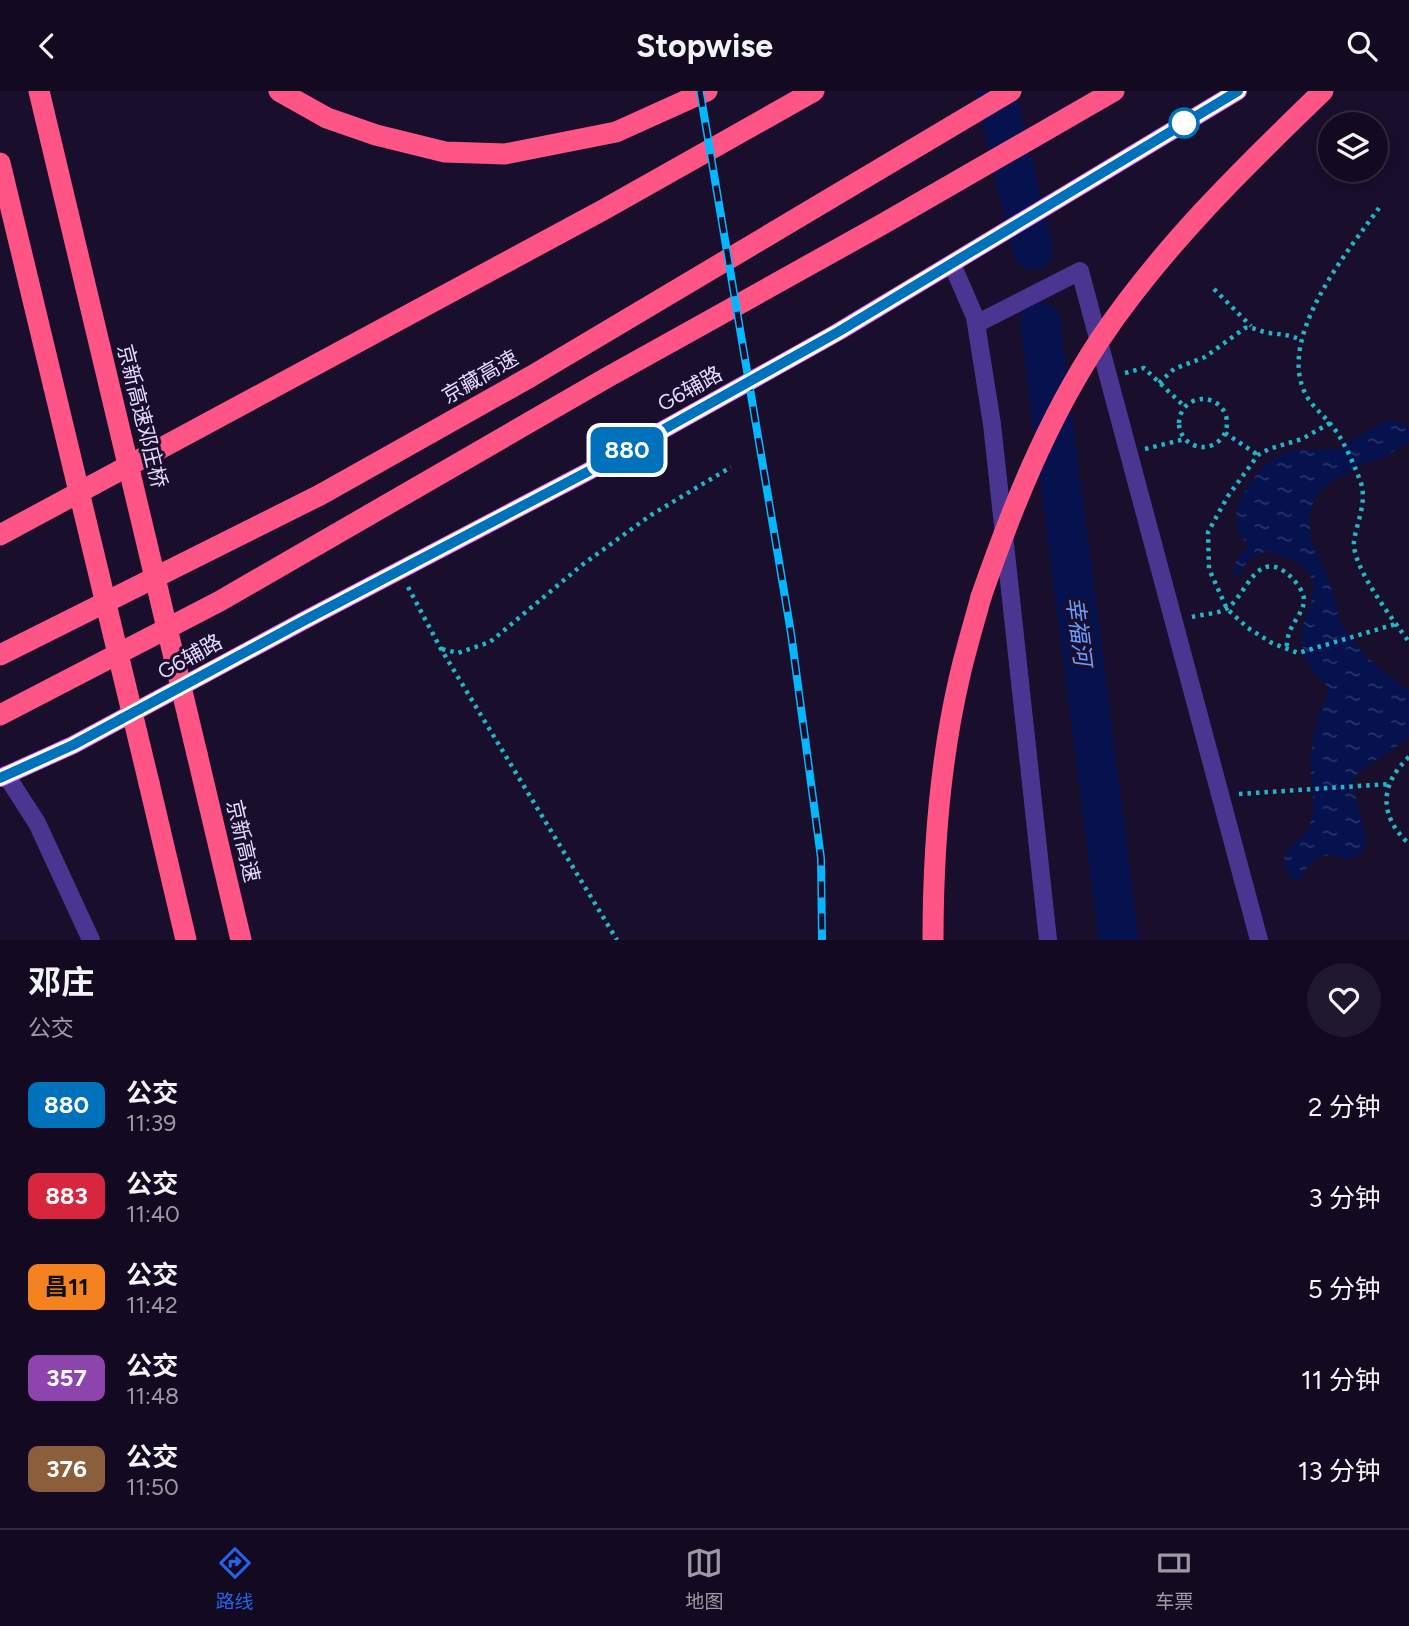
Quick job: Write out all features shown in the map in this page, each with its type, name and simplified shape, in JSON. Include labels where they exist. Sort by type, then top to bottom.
[{"type":"highway","name":"京新高速邓庄桥","points":[[38,91],[197,754]]},
{"type":"highway","points":[[279,91],[327,118],[376,135],[445,152],[505,154],[616,132],[707,91]]},
{"type":"highway","points":[[0,535],[603,210],[814,91]]},
{"type":"highway","name":"京藏高速","points":[[0,655],[320,495],[530,377],[1011,91]]},
{"type":"highway","points":[[933,940],[945,756],[960,676],[981,597],[1005,529],[1036,456],[1099,342],[1136,291],[1193,223],[1323,91]]},
{"type":"highway","points":[[0,715],[220,601],[608,377],[1108,95]]},
{"type":"highway","points":[[0,163],[186,940]]},
{"type":"highway","name":"京新高速","points":[[197,754],[241,940]]},
{"type":"main road","name":"G6辅路","points":[[3,776],[73,745],[591,470],[838,332],[1238,91]]},
{"type":"street","points":[[953,264],[976,324],[993,437],[1048,940]]},
{"type":"street","points":[[976,324],[1080,271],[1259,940]]},
{"type":"street","points":[[3,776],[37,823],[91,940]]},
{"type":"path","points":[[1379,208],[1318,296],[1299,351],[1300,376],[1304,393],[1330,423],[1360,481],[1363,491],[1354,541],[1355,557],[1409,642]]},
{"type":"path","points":[[1214,289],[1252,327],[1302,340]]},
{"type":"path","points":[[1159,383],[1174,369],[1205,357],[1238,331],[1252,327]]},
{"type":"path","points":[[1109,378],[1144,369],[1185,407]]},
{"type":"path","points":[[1204,399],[1218,404],[1227,418],[1225,433],[1221,440],[1207,447],[1191,444],[1185,439],[1179,424],[1180,416],[1185,407],[1196,400],[1204,399]]},
{"type":"path","points":[[1330,423],[1302,439],[1258,455],[1228,496],[1208,532],[1209,569],[1227,609],[1248,628],[1298,653],[1396,624]]},
{"type":"path","points":[[1225,433],[1258,455]]},
{"type":"path","points":[[1130,452],[1185,439]]},
{"type":"path","points":[[441,649],[458,653],[490,642],[582,565],[651,515],[731,467]]},
{"type":"path","points":[[1174,621],[1227,609],[1247,581],[1258,571],[1270,566],[1279,567],[1299,586],[1304,600],[1286,636],[1287,649]]},
{"type":"path","points":[[399,571],[441,649],[617,940]]},
{"type":"path","points":[[1409,757],[1396,769],[1389,784],[1386,801],[1389,818],[1397,833],[1409,844]]},
{"type":"path","points":[[1221,795],[1389,784]]},
{"type":"water","points":[[1386,420],[1404,423],[1409,430],[1409,442],[1385,457],[1365,463],[1327,484],[1314,499],[1309,517],[1311,539],[1328,578],[1341,624],[1364,655],[1409,692],[1409,738],[1358,772],[1352,782],[1366,838],[1362,852],[1348,860],[1332,856],[1319,858],[1299,880],[1292,880],[1284,859],[1311,821],[1311,755],[1318,717],[1329,687],[1312,670],[1303,647],[1302,631],[1313,593],[1311,578],[1298,563],[1267,551],[1250,558],[1238,575],[1233,575],[1235,563],[1248,546],[1238,531],[1236,507],[1252,479],[1265,465],[1289,450],[1337,449]]},
{"type":"waterway","name":"幸福河","points":[[995,91],[1033,250]]},
{"type":"waterway","name":"幸福河","points":[[1040,322],[1119,940]]},
{"type":"railway","points":[[700,91],[791,633],[821,858],[822,940]]},
{"type":"bus line","name":"880","points":[[0,778],[73,745],[591,470],[838,332],[1238,91]]}]
